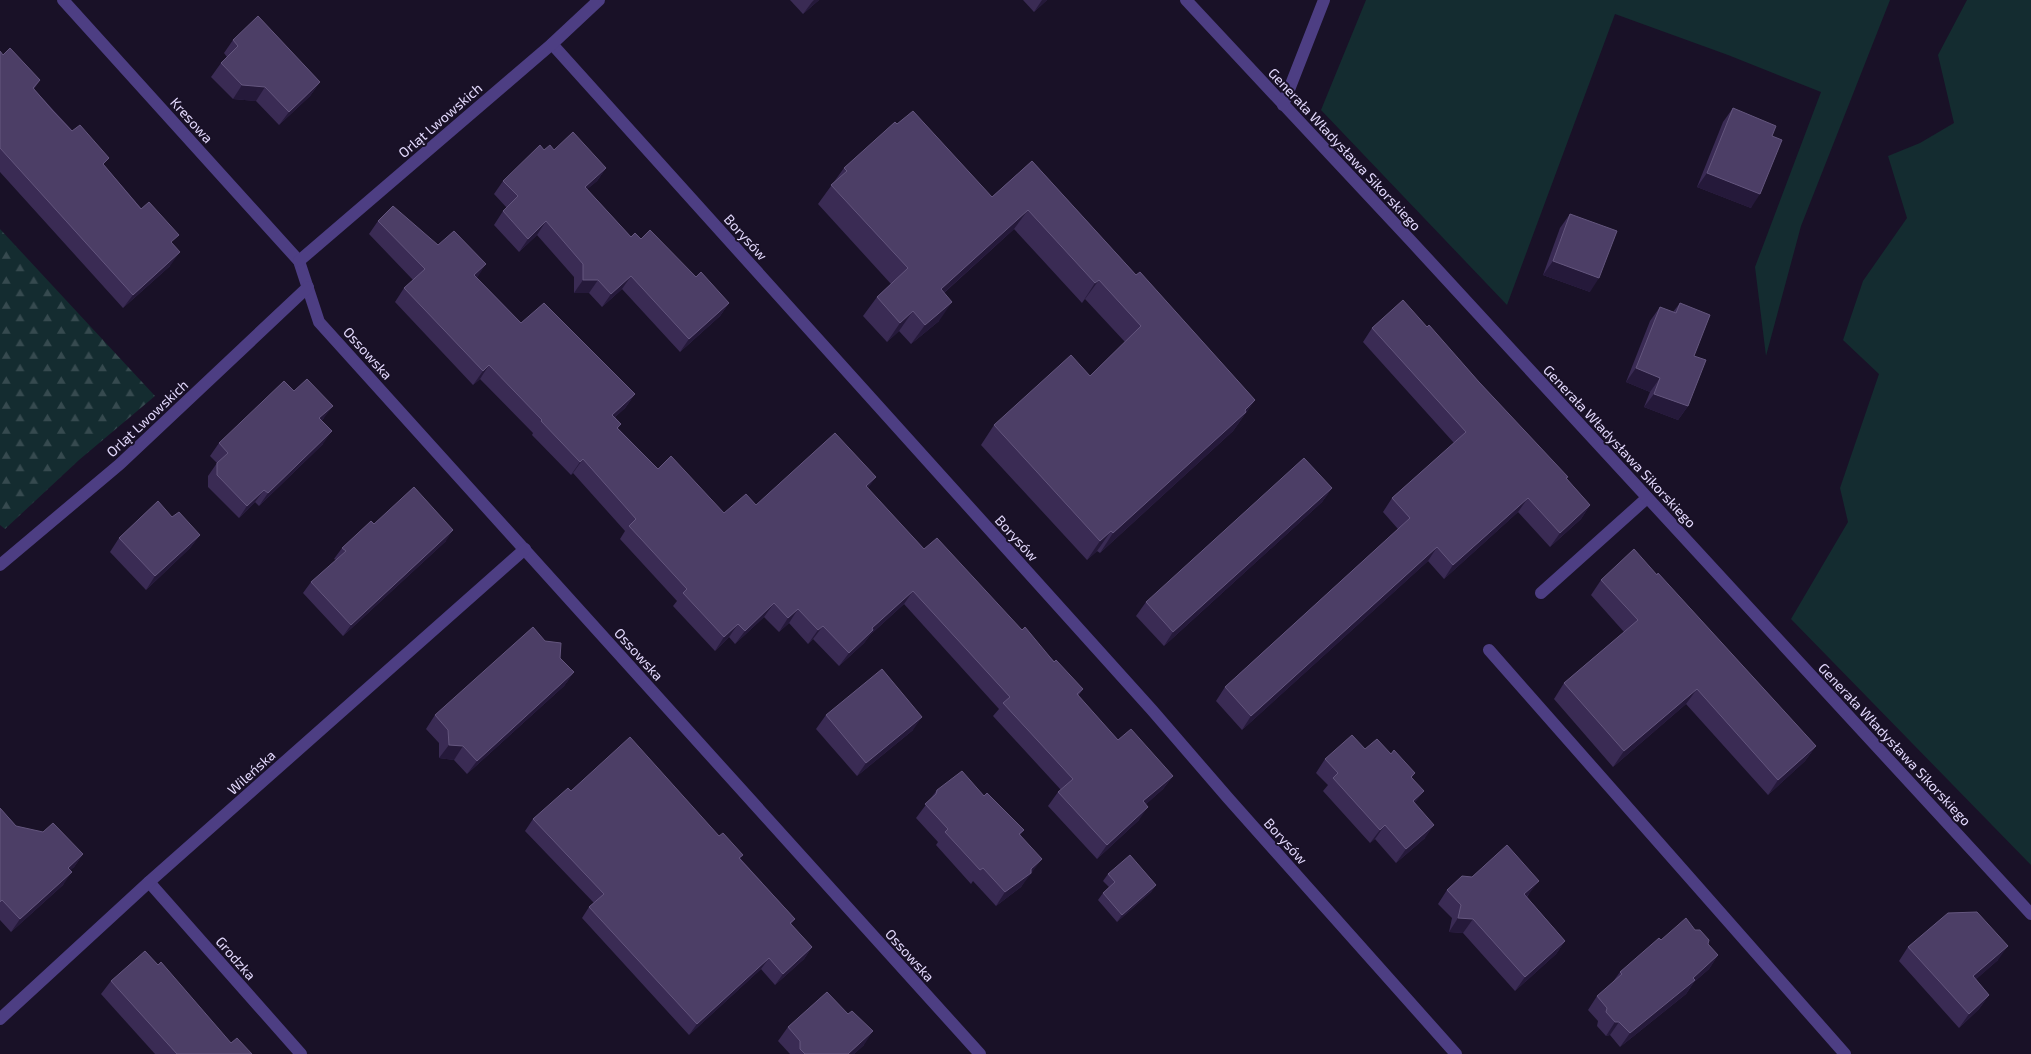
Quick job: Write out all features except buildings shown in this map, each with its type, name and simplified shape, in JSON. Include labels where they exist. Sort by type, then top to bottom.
[{"type":"street","name":"Kresowa","points":[[63,0],[299,261]]},
{"type":"street","name":"Orląt Lwowskich","points":[[299,261],[552,44],[598,0]]},
{"type":"street","name":"Generała Władysława Sikorskiego","points":[[1186,0],[2031,914]]},
{"type":"street","points":[[1283,105],[1324,0]]},
{"type":"street","name":"Borysów","points":[[552,44],[1152,710],[1456,1054]]},
{"type":"street","name":"Ossowska","points":[[299,261],[319,322],[980,1054]]},
{"type":"street","name":"Orląt Lwowskich","points":[[0,565],[120,464],[308,287]]},
{"type":"street","points":[[1541,593],[1647,498]]},
{"type":"street","name":"Wileńska","points":[[0,1019],[149,882],[525,549]]},
{"type":"street","points":[[1489,650],[1845,1054]]},
{"type":"street","name":"Grodzka","points":[[149,882],[301,1054]]},
{"type":"green space","points":[[1366,0],[1890,0],[1801,226],[1766,356],[1755,267],[1821,92],[1728,55],[1615,14],[1507,305],[1321,110]]},
{"type":"green space","points":[[1967,0],[2031,0],[2031,865],[1791,619],[1848,522],[1840,488],[1879,374],[1843,340],[1863,281],[1907,218],[1888,156],[1920,143],[1954,123],[1938,55]]},
{"type":"green space","points":[[0,229],[155,396],[79,460],[5,529],[0,525]]}]
